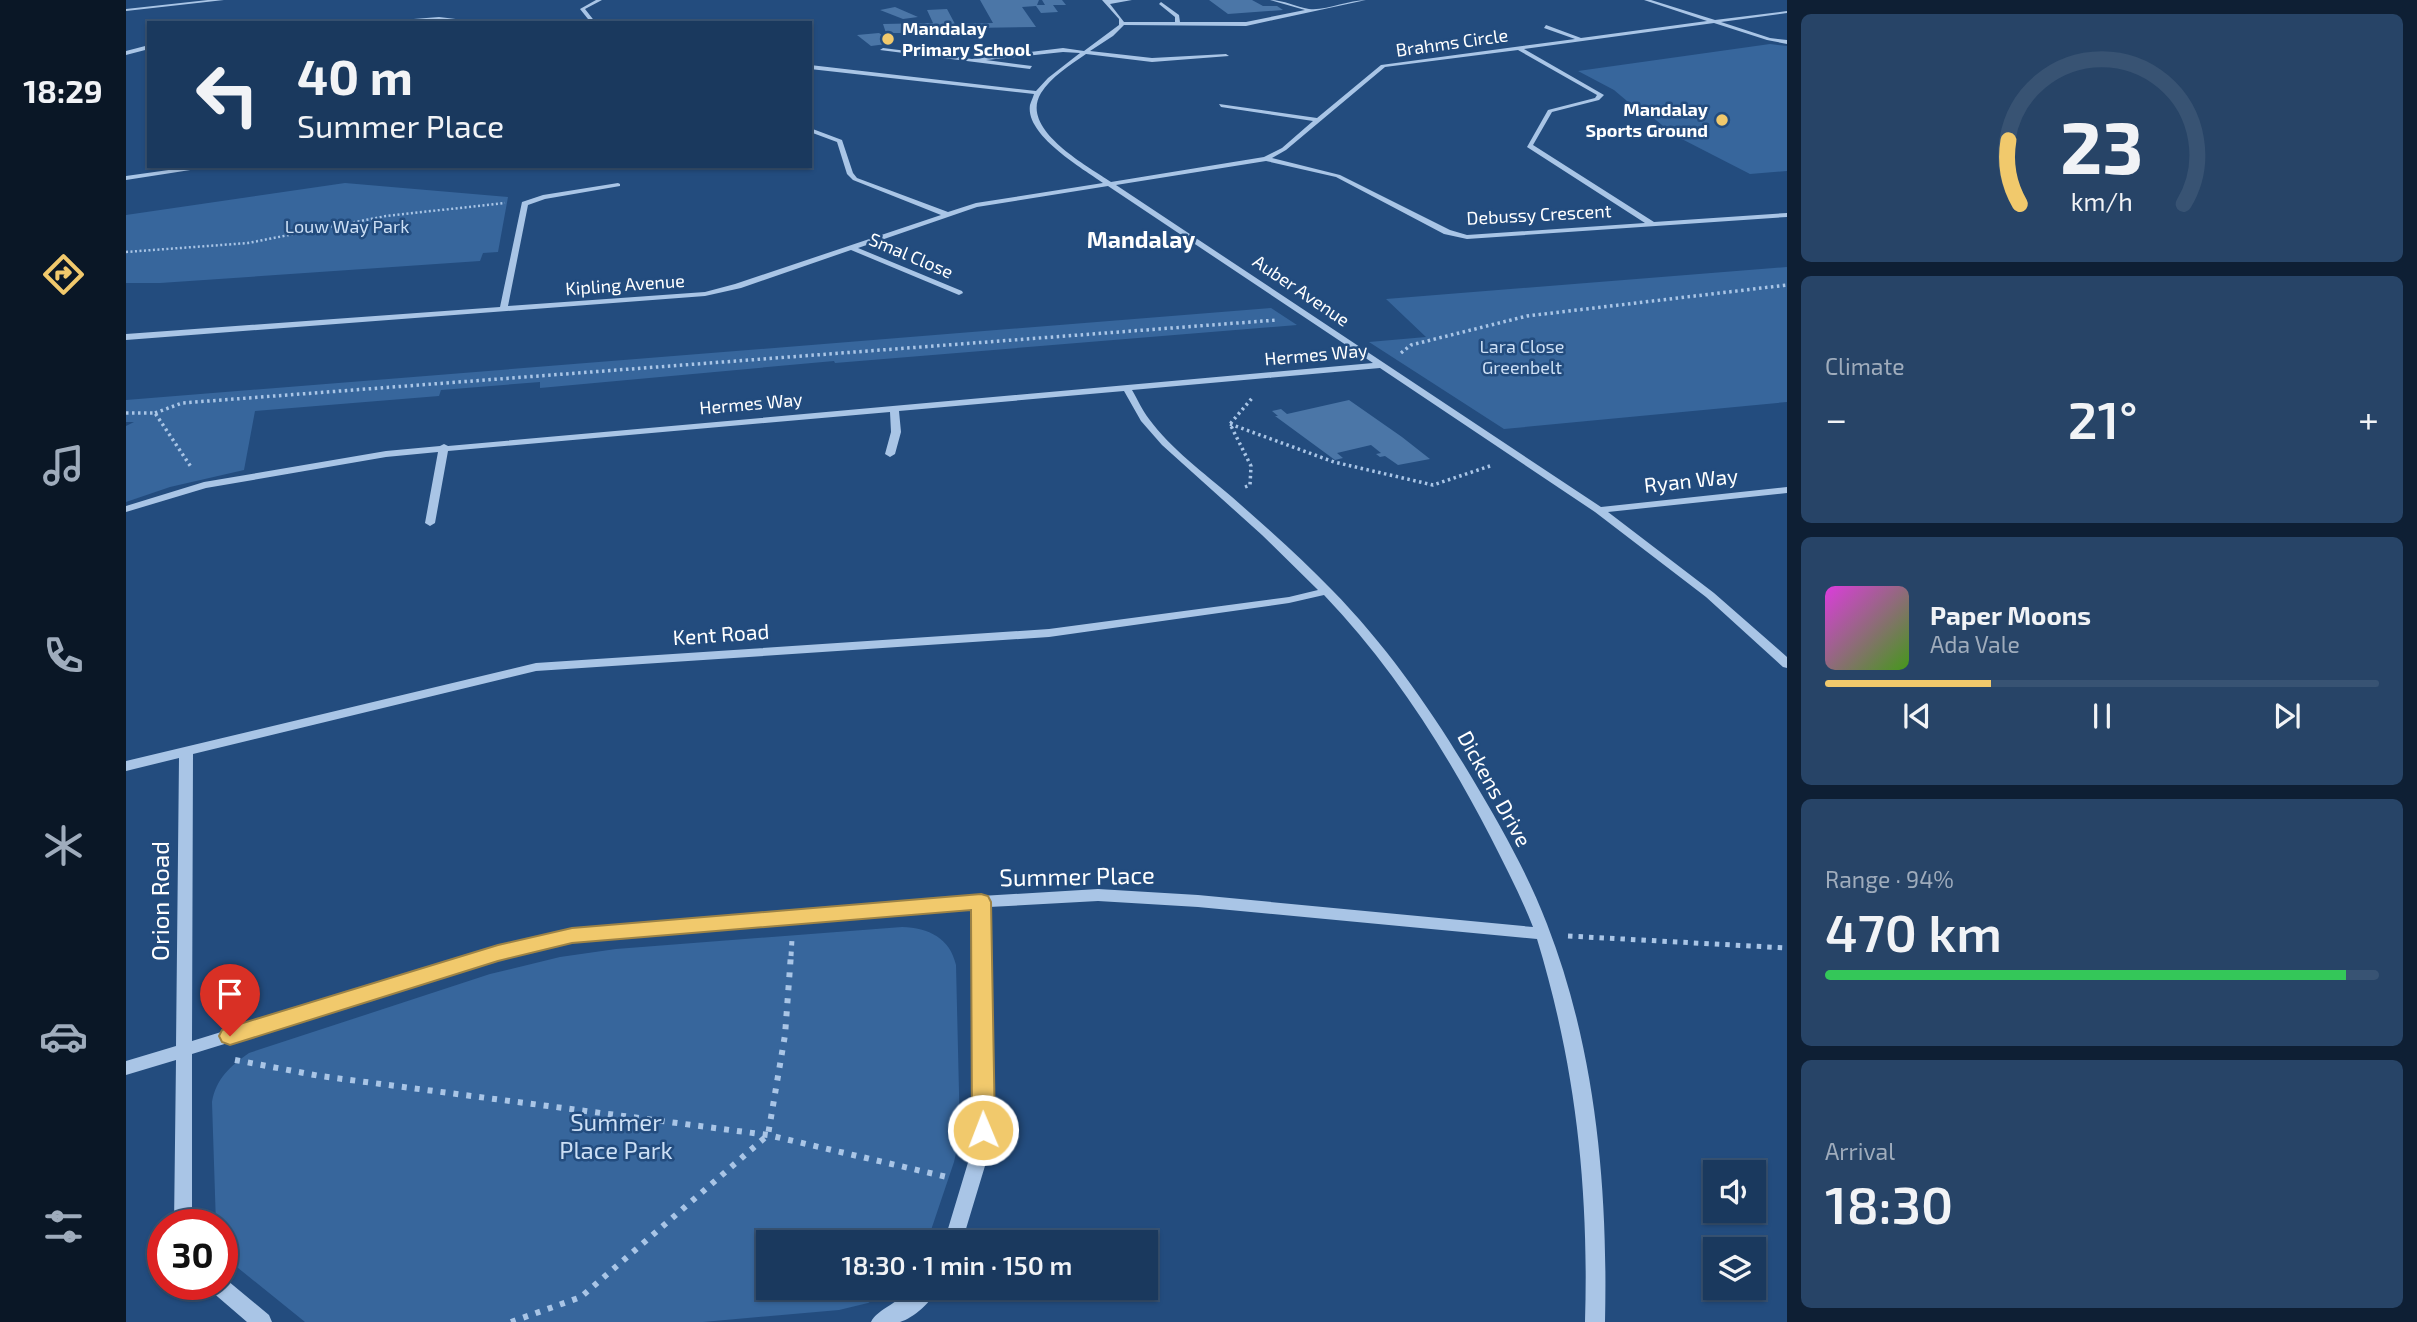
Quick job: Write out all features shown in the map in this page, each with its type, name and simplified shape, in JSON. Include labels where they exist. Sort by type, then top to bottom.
[{"type":"street","points":[[126,10],[222,0]]},
{"type":"street","points":[[593,21],[582,9],[600,0]]},
{"type":"street","points":[[1106,2],[1130,0]]},
{"type":"street","points":[[1272,0],[1313,11]]},
{"type":"street","points":[[1122,23],[1257,23],[1363,0]]},
{"type":"street","points":[[1646,0],[1714,23],[1787,42]]},
{"type":"street","points":[[1106,2],[1122,23]]},
{"type":"street","points":[[1161,3],[1177,16],[1178,24]]},
{"type":"street","name":"Brahms Circle","points":[[1111,184],[1266,159],[1284,149],[1383,66],[1787,12]]},
{"type":"street","points":[[402,21],[463,21]]},
{"type":"street","points":[[812,67],[1038,93],[1059,70],[1118,30],[1122,23]]},
{"type":"street","points":[[1546,27],[1582,40]]},
{"type":"street","points":[[126,52],[147,47]]},
{"type":"street","points":[[1519,48],[1601,95],[1597,99],[1550,111],[1529,146],[1652,225]]},
{"type":"street","points":[[883,50],[1030,67]]},
{"type":"street","points":[[973,60],[1059,50],[1156,61],[1226,56]]},
{"type":"street","name":"Auber Avenue","points":[[1038,93],[1032,113],[1045,137],[1111,184],[1600,510],[1710,595],[1787,664]]},
{"type":"street","points":[[1220,105],[1318,120]]},
{"type":"street","points":[[812,131],[840,141],[850,174],[855,178],[946,214]]},
{"type":"street","name":"Debussy Crescent","points":[[1266,159],[1338,176],[1442,230],[1460,236],[1482,237],[1787,215]]},
{"type":"street","points":[[126,178],[198,168]]},
{"type":"street","name":"Kipling Avenue","points":[[126,337],[705,294],[738,286],[946,214],[993,202],[1111,184]]},
{"type":"street","points":[[503,310],[522,208],[530,201],[618,185]]},
{"type":"street","name":"Smal Close","points":[[850,247],[959,293]]},
{"type":"street","name":"Hermes Way","points":[[126,509],[204,485],[339,460],[444,447],[1384,365]]},
{"type":"street","name":"Dickens Drive","points":[[1126,387],[1153,430],[1327,592],[1393,668],[1455,761],[1492,825],[1543,934],[1565,1008],[1583,1102],[1593,1179],[1597,1277],[1595,1322]]},
{"type":"street","points":[[890,454],[896,432],[894,408]]},
{"type":"street","points":[[430,523],[444,447]]},
{"type":"street","name":"Ryan Way","points":[[1600,510],[1787,490]]},
{"type":"street","name":"Kent Road","points":[[126,766],[536,667],[1049,633],[1289,600],[1327,592]]},
{"type":"street","name":"Orion Road","points":[[184,1051],[186,751]]},
{"type":"street","name":"Summer Place","points":[[126,1068],[546,940],[572,936],[981,902],[1098,895],[1135,896],[1543,934]]},
{"type":"street","points":[[957,1230],[982,1146],[981,902]]},
{"type":"street","points":[[183,1209],[184,1051]]},
{"type":"street","points":[[237,1300],[262,1322]]},
{"type":"street","points":[[881,1322],[916,1300]]},
{"type":"path","points":[[126,252],[248,243],[386,216],[530,201]]},
{"type":"path","points":[[1384,365],[1411,345],[1527,316],[1787,285]]},
{"type":"path","points":[[126,413],[155,413],[183,403],[1313,318]]},
{"type":"path","points":[[1230,424],[1267,376]]},
{"type":"path","points":[[155,413],[204,485]]},
{"type":"path","points":[[1230,424],[1334,462],[1433,485],[1520,456]]},
{"type":"path","points":[[1222,495],[1250,485],[1251,466],[1230,424]]},
{"type":"path","points":[[511,1322],[581,1297],[768,1135],[785,1035],[794,917]]},
{"type":"path","points":[[1570,936],[1787,948]]},
{"type":"path","points":[[184,1051],[320,1076],[768,1135],[972,1183]]},
{"type":"green space","name":"Mandalay Sports Ground","points":[[1770,44],[1787,46],[1787,171],[1750,174],[1674,135],[1639,106],[1578,71]]},
{"type":"green space","name":"Louw Way Park","points":[[345,183],[508,197],[498,252],[483,253],[480,261],[160,283],[126,283],[126,215]]},
{"type":"green space","name":"Lara Close Greenbelt","points":[[1787,267],[1787,402],[1504,429],[1369,342],[1426,337],[1386,299]]},
{"type":"green space","points":[[1271,308],[1297,325],[834,361],[540,388],[540,382],[441,390],[439,396],[255,411],[244,470],[170,487],[126,502],[126,426],[134,422],[126,422],[126,400]]},
{"type":"green space","name":"Summer Place Park","points":[[902,927],[929,932],[949,948],[956,965],[960,1135],[954,1162],[931,1230],[756,1230],[756,1300],[873,1300],[839,1310],[703,1322],[305,1322],[238,1268],[238,1209],[215,1209],[212,1102],[217,1086],[236,1063],[249,1053],[490,974],[560,957],[616,949]]},
{"type":"building","points":[[980,0],[1039,0],[1037,5],[1045,5],[1042,0],[1062,0],[1066,5],[1053,5],[1058,12],[1041,13],[1036,6],[1022,7],[1036,27],[907,29],[908,33],[886,33],[883,24],[933,23],[927,10],[947,9],[955,24],[993,23]]},
{"type":"building","points":[[1209,0],[1252,0],[1263,6],[1277,6],[1283,10],[1228,14]]},
{"type":"building","points":[[895,7],[918,17],[903,19],[880,10]]},
{"type":"building","points":[[879,33],[894,43],[871,46],[857,35]]},
{"type":"building","points":[[1349,400],[1430,459],[1398,465],[1385,456],[1380,457],[1376,454],[1381,453],[1371,445],[1337,453],[1343,458],[1335,460],[1275,416],[1278,416],[1272,411],[1281,409],[1287,414]]},
{"type":"place","name":"Mandalay Primary School","points":[[888,39]]},
{"type":"place","name":"Mandalay Sports Ground","points":[[1722,120]]},
{"type":"district","name":"Mandalay","points":[[1141,240]]},
{"type":"route","points":[[230,1036],[546,940],[981,902],[983,1130]]}]
